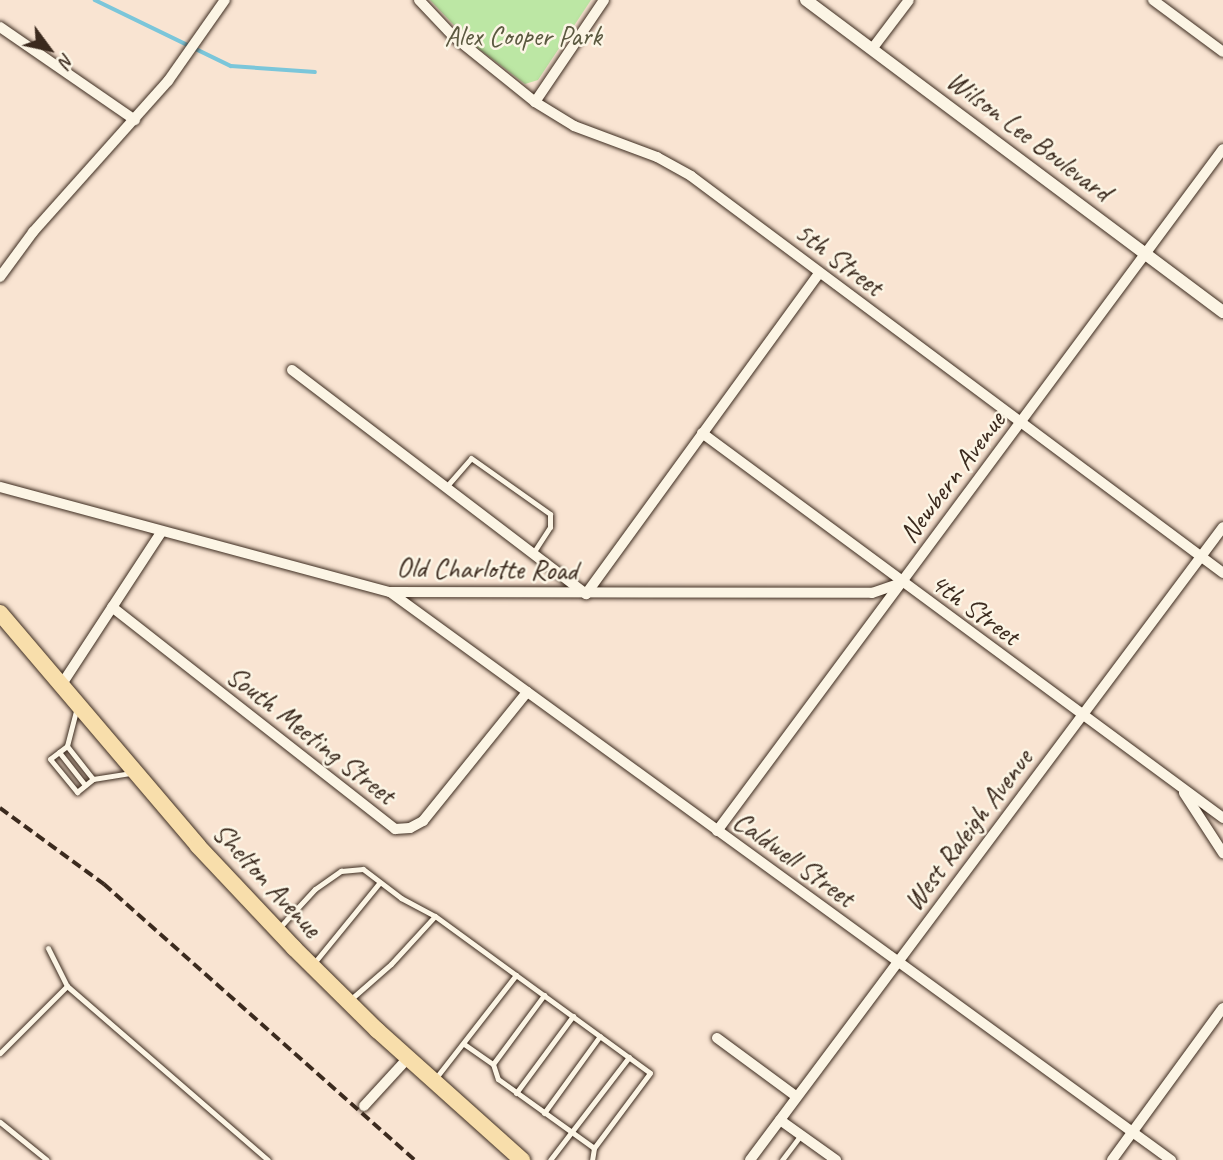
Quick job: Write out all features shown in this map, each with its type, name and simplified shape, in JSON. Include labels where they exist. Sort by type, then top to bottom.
[{"type":"main road","name":"Shelton Avenue","points":[[0,612],[134,773],[277,930],[432,1081],[522,1160]]},
{"type":"street","points":[[0,277],[33,232],[135,120],[225,0]]},
{"type":"street","name":"5th Street","points":[[419,0],[452,35],[535,102],[574,126],[657,157],[691,176],[1223,573]]},
{"type":"street","points":[[535,102],[604,0]]},
{"type":"street","name":"Wilson Lee Boulevard","points":[[806,0],[1223,312]]},
{"type":"street","points":[[872,49],[909,0]]},
{"type":"street","points":[[1153,0],[1223,52]]},
{"type":"street","points":[[0,27],[135,120]]},
{"type":"street","name":"Newbern Avenue","points":[[717,831],[1223,149]]},
{"type":"street","points":[[292,370],[586,594],[819,273]]},
{"type":"street","name":"4th Street","points":[[702,433],[901,583],[1223,818]]},
{"type":"street","name":"Old Charlotte Road","points":[[0,487],[390,592],[872,593],[901,583]]},
{"type":"street","name":"West Raleigh Avenue","points":[[750,1160],[1223,527]]},
{"type":"street","points":[[60,687],[162,531]]},
{"type":"street","name":"Caldwell Street","points":[[390,592],[1171,1160]]},
{"type":"street","name":"South Meeting Street","points":[[111,607],[395,829],[410,828],[423,821],[527,692]]},
{"type":"street","points":[[1180,787],[1223,853]]},
{"type":"street","points":[[1112,1160],[1223,1009]]},
{"type":"street","points":[[717,1038],[797,1097]]},
{"type":"street","points":[[364,1106],[408,1058]]},
{"type":"street","points":[[780,1120],[836,1160]]},
{"type":"lane","points":[[446,487],[471,458],[550,514],[550,527],[533,553]]},
{"type":"lane","points":[[77,707],[67,746],[50,759],[77,792],[93,779],[134,773]]},
{"type":"lane","points":[[67,746],[93,779]]},
{"type":"lane","points":[[59,752],[85,785]]},
{"type":"lane","points":[[277,930],[315,889],[341,871],[363,869],[435,916],[573,1016],[650,1073],[594,1148],[592,1160]]},
{"type":"lane","points":[[312,965],[380,882]]},
{"type":"lane","points":[[348,1001],[391,964],[435,916]]},
{"type":"lane","points":[[48,948],[67,986],[268,1160]]},
{"type":"lane","points":[[432,1081],[516,975]]},
{"type":"lane","points":[[0,1053],[67,986]]},
{"type":"lane","points":[[493,1064],[544,995]]},
{"type":"lane","points":[[516,1093],[573,1016]]},
{"type":"lane","points":[[544,1113],[600,1036]]},
{"type":"lane","points":[[464,1044],[493,1064],[498,1079],[594,1148]]},
{"type":"lane","points":[[550,1160],[629,1057]]},
{"type":"lane","points":[[0,1122],[47,1160]]},
{"type":"lane","points":[[782,1160],[801,1135]]},
{"type":"green space","name":"Alex Cooper Park","points":[[430,0],[591,0],[538,80],[525,84],[470,42]]},
{"type":"waterway","points":[[95,0],[231,66],[315,72]]},
{"type":"railway","points":[[0,808],[104,884],[415,1160]]}]
